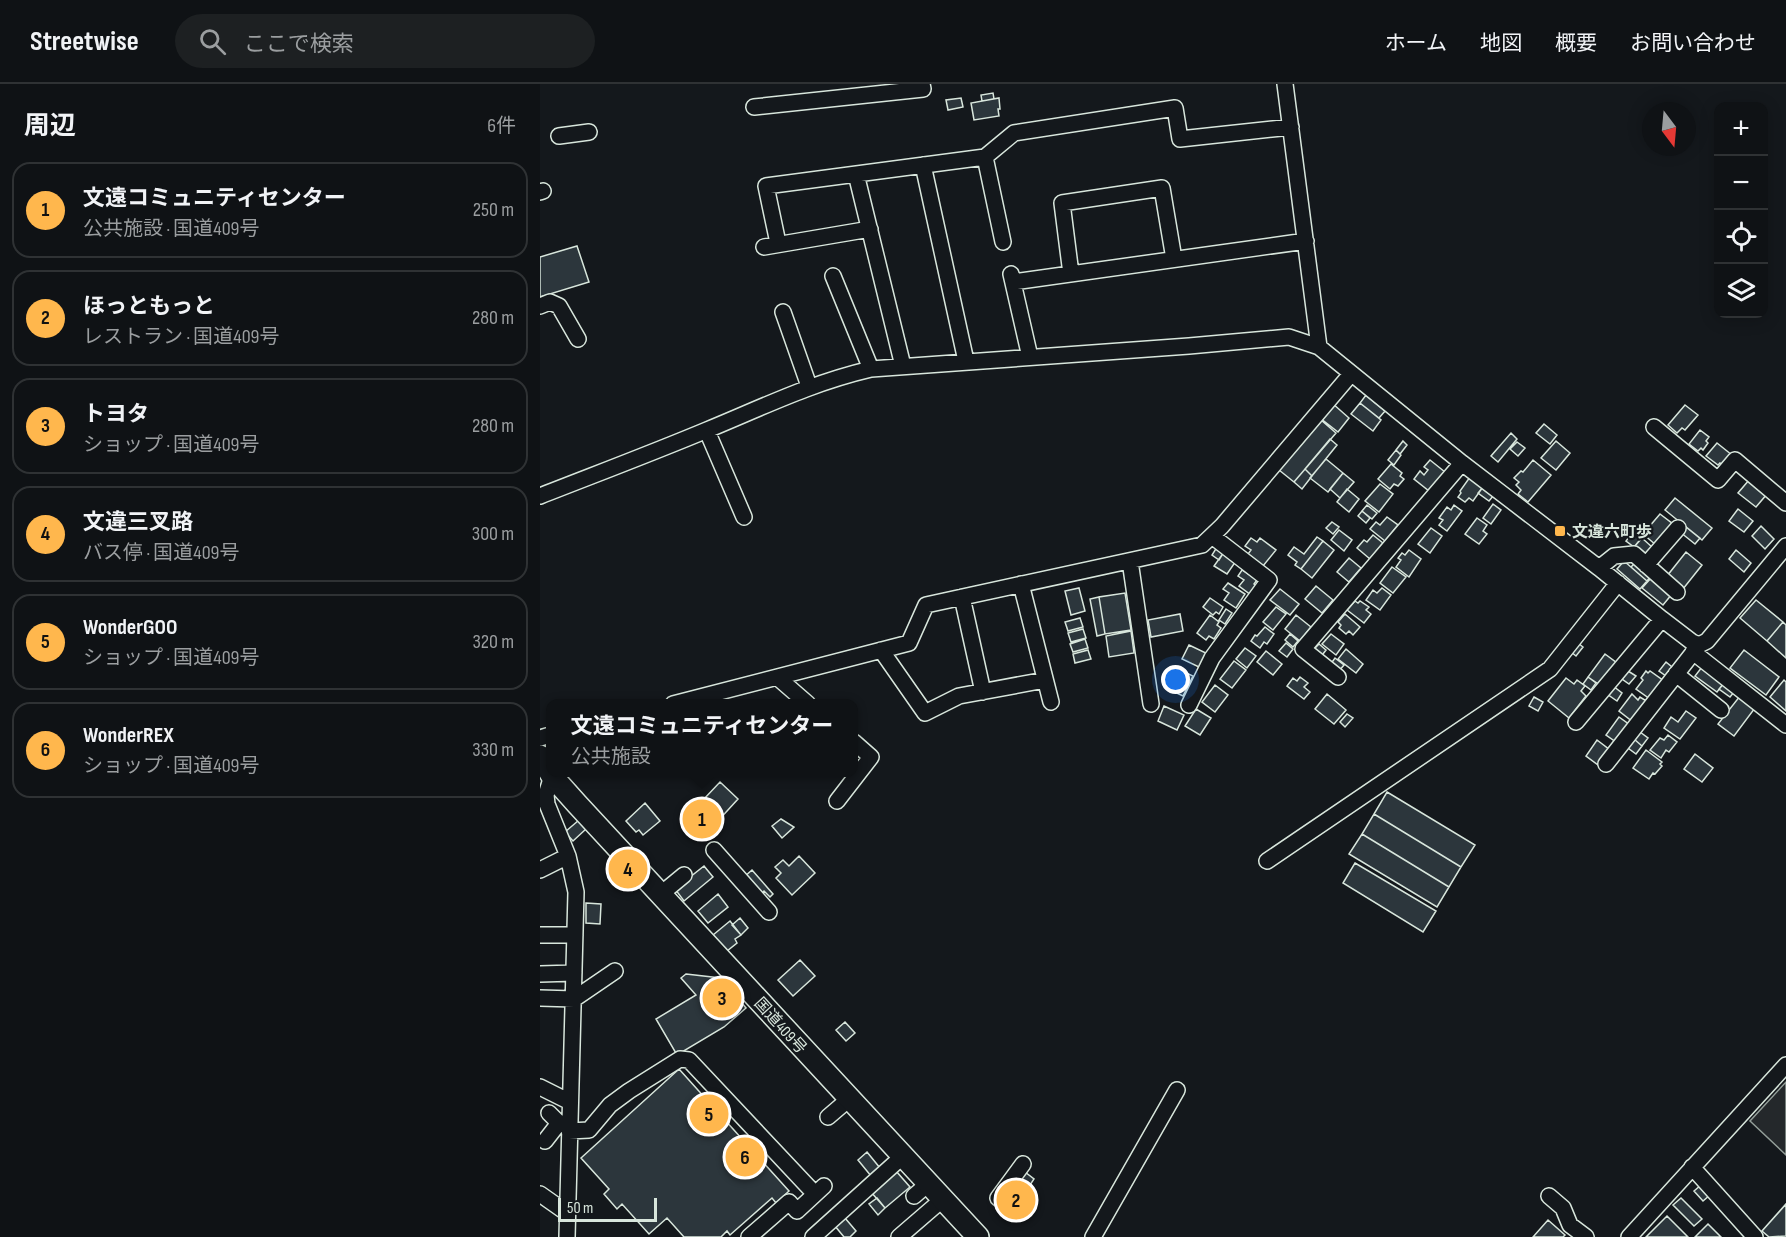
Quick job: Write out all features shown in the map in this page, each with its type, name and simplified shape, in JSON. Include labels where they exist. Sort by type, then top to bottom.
[{"type":"highway","name":"国道409号","points":[[553,777],[903,1156],[922,1189],[943,1199],[954,1218],[982,1233]]},
{"type":"street","points":[[753,107],[923,88],[922,84]]},
{"type":"street","points":[[1285,84],[1319,346]]},
{"type":"street","points":[[870,229],[771,245],[766,186],[985,157],[1014,133],[1175,108],[1180,139],[1291,127]]},
{"type":"street","points":[[559,136],[589,132]]},
{"type":"street","points":[[985,157],[1003,242]]},
{"type":"street","points":[[923,165],[966,361]]},
{"type":"street","points":[[856,174],[903,366]]},
{"type":"street","points":[[1071,274],[1062,203],[1162,188],[1173,259]]},
{"type":"street","points":[[1030,357],[1012,278],[1071,274],[1305,241]]},
{"type":"street","points":[[833,276],[871,369]]},
{"type":"street","points":[[540,306],[550,303],[559,306],[578,339]]},
{"type":"street","points":[[783,312],[809,386]]},
{"type":"street","points":[[540,496],[707,430],[809,386],[871,369],[1288,337],[1319,346],[1462,463],[1692,642],[1696,648],[1786,725]]},
{"type":"street","points":[[692,699],[909,644],[926,605],[1202,545],[1222,526],[1352,374]]},
{"type":"street","points":[[1654,427],[1718,480],[1735,460],[1786,503]]},
{"type":"street","points":[[707,430],[744,517]]},
{"type":"street","points":[[1338,677],[1303,649],[1462,463]]},
{"type":"street","points":[[1646,565],[1678,528]]},
{"type":"street","points":[[1189,705],[1212,658],[1269,580],[1212,536]]},
{"type":"street","points":[[1606,764],[1696,648],[1714,634],[1786,546]]},
{"type":"street","points":[[1599,568],[1614,556],[1634,554],[1677,591]]},
{"type":"street","points":[[1130,561],[1151,704]]},
{"type":"street","points":[[1267,861],[1550,669],[1618,583]]},
{"type":"street","points":[[1021,584],[1051,702]]},
{"type":"street","points":[[962,597],[983,692]]},
{"type":"street","points":[[1576,722],[1662,619]]},
{"type":"street","points":[[881,650],[925,713],[959,696],[1045,680]]},
{"type":"street","points":[[1676,674],[1721,710]]},
{"type":"street","points":[[777,677],[802,699]]},
{"type":"street","points":[[858,746],[871,757],[858,774]]},
{"type":"street","points":[[545,1141],[562,1123],[570,1102],[576,892],[568,856],[547,804],[546,795],[552,777]]},
{"type":"street","points":[[837,801],[856,777]]},
{"type":"street","points":[[714,850],[769,912]]},
{"type":"street","points":[[540,870],[568,856]]},
{"type":"street","points":[[661,894],[684,875]]},
{"type":"street","points":[[540,934],[575,935]]},
{"type":"street","points":[[540,998],[574,999],[615,971]]},
{"type":"street","points":[[540,974],[574,973]]},
{"type":"street","points":[[562,1123],[590,1130],[610,1105],[680,1059],[685,1059],[694,1065],[819,1190],[797,1211],[789,1202],[749,1237]]},
{"type":"street","points":[[1629,1237],[1786,1065]]},
{"type":"street","points":[[540,1087],[570,1102]]},
{"type":"street","points":[[1092,1237],[1178,1090]]},
{"type":"street","points":[[828,1117],[849,1099]]},
{"type":"street","points":[[562,1123],[567,1237]]},
{"type":"street","points":[[813,1237],[903,1156]]},
{"type":"street","points":[[1005,1203],[998,1198],[1023,1164]]},
{"type":"street","points":[[1692,1167],[1755,1237]]},
{"type":"street","points":[[540,1194],[567,1213]]},
{"type":"street","points":[[1549,1196],[1563,1208],[1570,1225],[1586,1237]]},
{"type":"street","points":[[899,1237],[943,1199]]},
{"type":"shaded area","points":[[1786,1082],[1786,1155],[1750,1121]]},
{"type":"building","points":[[993,93],[994,99],[982,101],[981,95]]},
{"type":"building","points":[[961,98],[963,107],[948,110],[946,100]]},
{"type":"building","points":[[999,98],[999,116],[974,120],[971,103]]},
{"type":"building","points":[[577,246],[589,282],[540,297],[540,257]]},
{"type":"building","points":[[1366,395],[1385,411],[1379,418],[1360,403]]},
{"type":"building","points":[[1332,403],[1349,418],[1338,432],[1320,418]]},
{"type":"building","points":[[1360,403],[1381,420],[1373,431],[1351,414]]},
{"type":"building","points":[[1685,405],[1698,415],[1685,430],[1682,428],[1677,433],[1668,425]]},
{"type":"building","points":[[1321,420],[1336,433],[1294,482],[1279,470]]},
{"type":"building","points":[[1544,424],[1557,435],[1550,444],[1536,433]]},
{"type":"building","points":[[1700,430],[1709,437],[1703,450],[1701,448],[1698,451],[1689,444]]},
{"type":"building","points":[[1511,433],[1517,439],[1498,462],[1491,456]]},
{"type":"building","points":[[1330,439],[1337,445],[1312,476],[1305,469]]},
{"type":"building","points":[[1403,441],[1407,445],[1400,454],[1396,450]]},
{"type":"building","points":[[1556,441],[1570,453],[1556,470],[1541,458]]},
{"type":"building","points":[[1517,442],[1525,448],[1518,456],[1510,449]]},
{"type":"building","points":[[1717,443],[1732,455],[1723,465],[1720,463],[1718,465],[1706,456]]},
{"type":"building","points":[[1396,450],[1401,455],[1394,465],[1388,460]]},
{"type":"building","points":[[1326,459],[1343,473],[1328,492],[1310,478]]},
{"type":"building","points":[[1430,460],[1445,472],[1429,491],[1414,479],[1420,471],[1424,475],[1428,470],[1424,467]]},
{"type":"building","points":[[1533,460],[1551,475],[1528,502],[1518,494],[1521,490],[1516,485],[1519,482],[1514,478],[1521,471],[1523,472]]},
{"type":"building","points":[[1391,464],[1402,473],[1400,476],[1404,479],[1398,486],[1394,484],[1390,489],[1378,479]]},
{"type":"building","points":[[1305,469],[1312,476],[1302,489],[1294,482]]},
{"type":"building","points":[[1343,473],[1354,482],[1340,498],[1330,489]]},
{"type":"building","points":[[1470,477],[1483,487],[1473,501],[1469,498],[1465,502],[1458,497]]},
{"type":"building","points":[[1749,480],[1767,494],[1756,507],[1738,493]]},
{"type":"building","points":[[1380,484],[1393,494],[1379,512],[1365,501]]},
{"type":"building","points":[[1483,487],[1494,495],[1489,501],[1478,493]]},
{"type":"building","points":[[1347,489],[1359,499],[1349,512],[1337,502]]},
{"type":"building","points":[[1675,498],[1712,528],[1702,540],[1665,510]]},
{"type":"building","points":[[1493,504],[1501,510],[1491,524],[1483,518]]},
{"type":"building","points":[[1367,505],[1377,513],[1372,519],[1362,511]]},
{"type":"building","points":[[1454,505],[1462,511],[1447,531],[1439,525],[1443,520],[1439,518],[1447,507],[1451,510]]},
{"type":"building","points":[[1738,509],[1753,521],[1744,532],[1729,521]]},
{"type":"building","points":[[1362,511],[1370,518],[1366,523],[1358,516]]},
{"type":"building","points":[[1660,514],[1673,524],[1656,545],[1643,534]]},
{"type":"building","points":[[1387,517],[1398,525],[1385,541],[1370,529],[1376,522],[1380,525]]},
{"type":"building","points":[[1477,518],[1487,525],[1483,531],[1487,534],[1479,544],[1465,534]]},
{"type":"building","points":[[1332,522],[1339,527],[1333,534],[1326,528]]},
{"type":"building","points":[[1685,526],[1700,538],[1695,544],[1680,532]]},
{"type":"building","points":[[1761,526],[1774,539],[1765,549],[1752,536]]},
{"type":"building","points":[[1431,528],[1442,536],[1430,553],[1418,544]]},
{"type":"building","points":[[1636,528],[1644,535],[1634,547],[1626,541]]},
{"type":"building","points":[[1339,530],[1352,540],[1344,551],[1331,540]]},
{"type":"building","points":[[1373,535],[1383,543],[1370,559],[1357,548]]},
{"type":"building","points":[[1317,537],[1323,541],[1301,569],[1295,565],[1297,562],[1288,555],[1294,547],[1304,554]]},
{"type":"building","points":[[1251,538],[1257,542],[1260,538],[1276,550],[1263,566],[1248,554],[1251,550],[1245,546]]},
{"type":"building","points":[[1642,538],[1652,547],[1645,556],[1634,547]]},
{"type":"building","points":[[1323,541],[1334,550],[1312,578],[1301,569]]},
{"type":"building","points":[[1217,547],[1224,552],[1219,560],[1212,555]]},
{"type":"building","points":[[1409,550],[1421,559],[1409,577],[1396,567],[1401,560],[1398,558]]},
{"type":"building","points":[[1736,550],[1751,563],[1744,572],[1729,559]]},
{"type":"building","points":[[1224,552],[1236,561],[1227,574],[1214,566]]},
{"type":"building","points":[[1686,552],[1702,565],[1683,589],[1667,576]]},
{"type":"building","points":[[1349,558],[1361,568],[1349,582],[1337,572]]},
{"type":"building","points":[[1624,561],[1647,581],[1640,589],[1617,569]]},
{"type":"building","points":[[1635,563],[1651,576],[1647,581],[1631,567]]},
{"type":"building","points":[[1392,567],[1406,577],[1393,593],[1380,583]]},
{"type":"building","points":[[1242,570],[1257,580],[1254,584],[1257,587],[1251,595],[1239,586],[1244,580],[1238,576]]},
{"type":"building","points":[[1652,577],[1672,594],[1663,605],[1642,588]]},
{"type":"building","points":[[1228,583],[1245,594],[1236,608],[1224,600],[1229,593],[1223,589]]},
{"type":"building","points":[[1316,586],[1333,600],[1322,613],[1305,599]]},
{"type":"building","points":[[1079,588],[1085,611],[1071,615],[1065,591]]},
{"type":"building","points":[[1382,588],[1391,595],[1380,610],[1366,600],[1373,590],[1377,593]]},
{"type":"building","points":[[1280,589],[1299,604],[1290,615],[1270,600]]},
{"type":"building","points":[[1125,593],[1131,630],[1105,634],[1099,597]]},
{"type":"building","points":[[1099,597],[1105,634],[1097,636],[1090,599]]},
{"type":"building","points":[[1210,598],[1223,607],[1219,614],[1216,612],[1213,615],[1203,607]]},
{"type":"building","points":[[1756,600],[1783,622],[1767,641],[1740,618]]},
{"type":"building","points":[[1355,601],[1358,603],[1360,601],[1369,607],[1366,610],[1371,614],[1364,623],[1347,610]]},
{"type":"building","points":[[1276,607],[1286,614],[1273,630],[1263,622]]},
{"type":"building","points":[[1226,609],[1232,613],[1225,624],[1219,620]]},
{"type":"building","points":[[1180,614],[1183,631],[1151,637],[1148,620]]},
{"type":"building","points":[[1345,614],[1360,627],[1353,635],[1349,631],[1346,634],[1339,628],[1341,625],[1338,622]]},
{"type":"building","points":[[1210,615],[1219,622],[1217,625],[1221,628],[1214,639],[1209,636],[1206,640],[1197,633]]},
{"type":"building","points":[[1296,615],[1311,627],[1300,641],[1285,629]]},
{"type":"building","points":[[1080,618],[1083,627],[1068,631],[1065,622]]},
{"type":"building","points":[[1783,622],[1786,625],[1786,658],[1767,641]]},
{"type":"building","points":[[1265,627],[1274,634],[1267,644],[1264,642],[1260,648],[1251,641]]},
{"type":"building","points":[[1083,629],[1086,638],[1071,642],[1068,633]]},
{"type":"building","points":[[1131,631],[1134,653],[1109,657],[1106,636]]},
{"type":"building","points":[[1290,634],[1298,641],[1293,647],[1285,640]]},
{"type":"building","points":[[1331,634],[1344,644],[1336,655],[1322,644]]},
{"type":"building","points":[[1085,639],[1088,648],[1073,652],[1070,644]]},
{"type":"building","points":[[1286,643],[1293,649],[1287,657],[1279,651]]},
{"type":"building","points":[[1578,643],[1583,647],[1576,656],[1571,652]]},
{"type":"building","points":[[1319,644],[1326,650],[1320,658],[1312,651]]},
{"type":"building","points":[[1189,645],[1208,654],[1201,668],[1182,659]]},
{"type":"building","points":[[1245,648],[1256,656],[1247,668],[1236,659]]},
{"type":"building","points":[[1346,649],[1363,664],[1356,673],[1338,659]]},
{"type":"building","points":[[1088,650],[1091,659],[1075,663],[1073,654]]},
{"type":"building","points":[[1744,650],[1779,677],[1766,695],[1730,668]]},
{"type":"building","points":[[1266,651],[1282,664],[1273,675],[1257,662]]},
{"type":"building","points":[[1605,654],[1617,663],[1600,685],[1588,677]]},
{"type":"building","points":[[1335,658],[1344,665],[1338,672],[1330,665]]},
{"type":"building","points":[[1234,661],[1246,670],[1232,688],[1220,679]]},
{"type":"building","points":[[1666,662],[1672,667],[1666,676],[1659,671]]},
{"type":"building","points":[[1702,667],[1724,683],[1717,692],[1695,676]]},
{"type":"building","points":[[1178,669],[1193,676],[1183,696],[1168,689]]},
{"type":"building","points":[[1628,671],[1636,676],[1629,684],[1622,679]]},
{"type":"building","points":[[1646,671],[1648,673],[1650,671],[1664,681],[1650,699],[1636,689]]},
{"type":"building","points":[[1300,677],[1308,683],[1304,687],[1310,692],[1304,699],[1287,686],[1293,678],[1297,681]]},
{"type":"building","points":[[1588,677],[1596,683],[1591,690],[1583,684]]},
{"type":"building","points":[[1566,678],[1574,684],[1577,680],[1585,686],[1581,691],[1586,696],[1569,718],[1548,701]]},
{"type":"building","points":[[1784,680],[1786,682],[1786,711],[1770,697]]},
{"type":"building","points":[[1724,683],[1735,691],[1730,697],[1719,689]]},
{"type":"building","points":[[1215,685],[1228,695],[1215,712],[1202,702]]},
{"type":"building","points":[[1613,686],[1622,693],[1617,701],[1607,694]]},
{"type":"building","points":[[1327,694],[1346,710],[1334,724],[1315,709]]},
{"type":"building","points":[[1632,694],[1638,700],[1640,697],[1648,702],[1633,722],[1619,711]]},
{"type":"building","points":[[1740,696],[1755,708],[1734,736],[1718,724]]},
{"type":"building","points":[[1534,697],[1543,702],[1538,711],[1529,706]]},
{"type":"building","points":[[1164,706],[1184,715],[1177,730],[1158,721]]},
{"type":"building","points":[[1196,709],[1211,718],[1200,735],[1185,726]]},
{"type":"building","points":[[1686,711],[1696,718],[1680,739],[1664,728],[1671,717],[1678,722]]},
{"type":"building","points":[[1347,714],[1353,718],[1345,727],[1340,722]]},
{"type":"building","points":[[1619,717],[1630,725],[1616,742],[1606,735]]},
{"type":"building","points":[[1640,732],[1648,738],[1642,746],[1634,739]]},
{"type":"building","points":[[1668,735],[1677,742],[1669,752],[1666,750],[1661,758],[1650,750],[1660,738],[1664,740]]},
{"type":"building","points":[[1634,739],[1642,746],[1636,754],[1628,748]]},
{"type":"building","points":[[1597,740],[1610,750],[1598,765],[1586,756]]},
{"type":"building","points":[[1646,750],[1662,762],[1660,764],[1662,766],[1649,779],[1633,768]]},
{"type":"building","points":[[1695,754],[1713,768],[1702,782],[1684,769]]},
{"type":"building","points":[[720,782],[738,799],[706,834],[687,817]]},
{"type":"building","points":[[1387,792],[1475,845],[1461,867],[1374,814]]},
{"type":"building","points":[[645,803],[660,821],[643,835],[639,830],[636,832],[626,821]]},
{"type":"building","points":[[1374,814],[1461,867],[1449,887],[1362,834]]},
{"type":"building","points":[[781,819],[794,827],[782,838],[772,826]]},
{"type":"building","points":[[579,820],[586,829],[573,841],[565,832]]},
{"type":"building","points":[[1362,834],[1449,887],[1437,907],[1349,854]]},
{"type":"building","points":[[799,856],[815,873],[792,895],[776,878],[781,873],[775,867],[783,860],[789,866]]},
{"type":"building","points":[[1355,863],[1436,911],[1423,932],[1343,883]]},
{"type":"building","points":[[704,866],[713,877],[684,901],[675,889]]},
{"type":"building","points":[[752,870],[773,894],[770,897],[764,891],[760,895],[744,877]]},
{"type":"building","points":[[718,894],[728,907],[708,923],[698,911]]},
{"type":"building","points":[[586,903],[601,904],[600,924],[586,923]]},
{"type":"building","points":[[740,918],[748,928],[741,935],[732,925]]},
{"type":"building","points":[[730,921],[741,935],[735,939],[737,943],[727,951],[713,935]]},
{"type":"building","points":[[800,960],[815,976],[793,996],[778,980]]},
{"type":"building","points":[[686,974],[721,978],[746,1008],[724,1027],[677,1055],[656,1019],[696,995],[681,978]]},
{"type":"building","points":[[845,1022],[855,1033],[846,1041],[836,1030]]},
{"type":"building","points":[[679,1069],[789,1191],[776,1203],[772,1198],[730,1235],[727,1231],[721,1237],[684,1237],[667,1218],[649,1234],[622,1204],[617,1209],[604,1194],[609,1189],[581,1158]]},
{"type":"building","points":[[867,1152],[880,1168],[871,1176],[858,1160]]},
{"type":"building","points":[[896,1171],[910,1187],[885,1208],[871,1192]]},
{"type":"building","points":[[1025,1172],[1034,1179],[1030,1185],[1021,1179]]},
{"type":"building","points":[[1020,1181],[1033,1190],[1021,1208],[1007,1199]]},
{"type":"building","points":[[1701,1185],[1710,1195],[1703,1201],[1694,1191]]},
{"type":"building","points":[[877,1198],[885,1208],[878,1215],[869,1204]]},
{"type":"building","points":[[1681,1198],[1702,1219],[1694,1226],[1673,1205]]},
{"type":"building","points":[[1786,1204],[1786,1236],[1769,1237],[1762,1231]]},
{"type":"building","points":[[1667,1216],[1688,1237],[1646,1237]]},
{"type":"building","points":[[845,1218],[856,1231],[850,1237],[844,1237],[835,1226]]},
{"type":"building","points":[[1548,1220],[1565,1235],[1563,1237],[1533,1237]]},
{"type":"building","points":[[1708,1224],[1721,1237],[1695,1237]]},
{"type":"place","name":"文違六町歩","points":[[1560,531]]},
{"type":"place","name":"文遠コミュニティセンター","points":[[702,819]]},
{"type":"place","name":"文違三叉路","points":[[628,869]]},
{"type":"place","name":"トヨタ","points":[[722,998]]},
{"type":"place","name":"WonderGOO","points":[[709,1114]]},
{"type":"place","name":"WonderREX","points":[[745,1157]]},
{"type":"place","name":"ほっともっと","points":[[1016,1200]]}]
